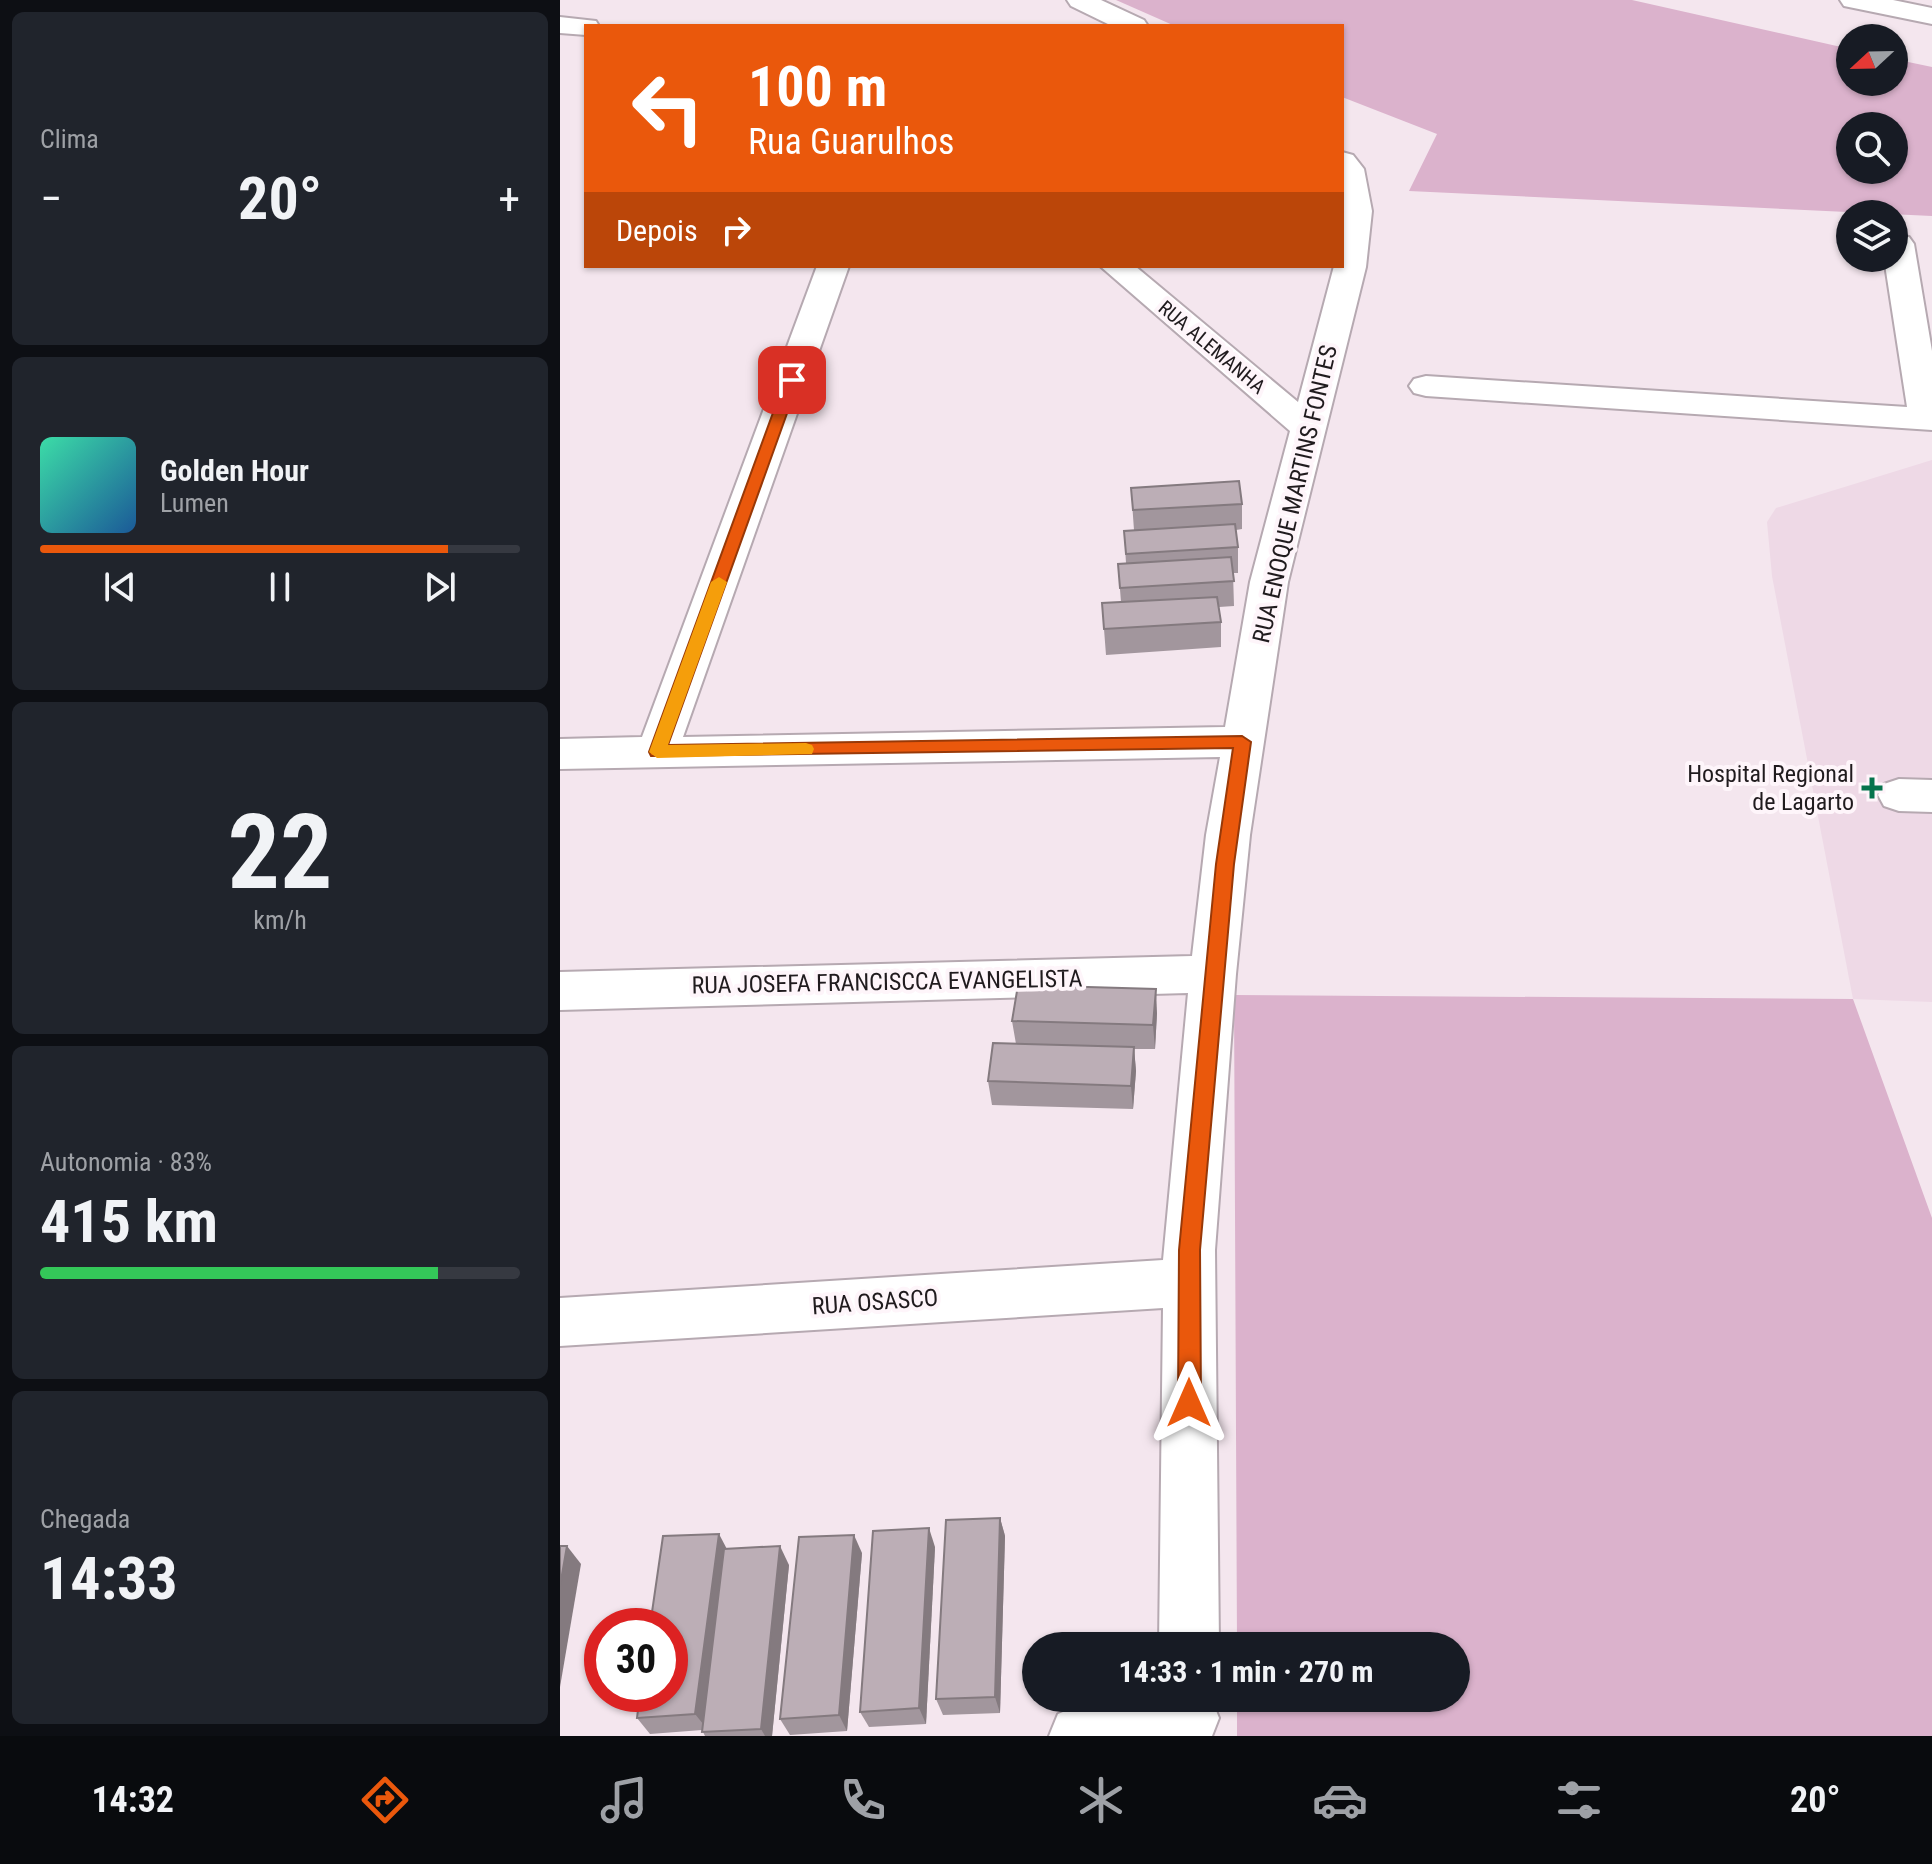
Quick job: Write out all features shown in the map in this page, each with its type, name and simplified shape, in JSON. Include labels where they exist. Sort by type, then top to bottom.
[{"type":"street","points":[[1080,0],[1130,24]]},
{"type":"street","points":[[1853,0],[1932,16]]},
{"type":"street","points":[[560,25],[584,27]]},
{"type":"street","name":"RUA ENOQUE MARTINS FONTES","points":[[1189,1632],[1191,1234],[1213,974],[1228,835],[1269,582],[1350,267],[1357,211],[1349,169],[1344,163]]},
{"type":"street","points":[[657,752],[832,268]]},
{"type":"street","name":"RUA ALEMANHA","points":[[1118,268],[1308,428]]},
{"type":"street","points":[[1426,386],[1929,419],[1903,272]]},
{"type":"street","points":[[560,754],[1242,742]]},
{"type":"street","name":"RUA JOSEFA FRANCISCCA EVANGELISTA","points":[[560,991],[1213,974]]},
{"type":"street","name":"RUA OSASCO","points":[[560,1322],[1190,1282]]},
{"type":"street","points":[[1080,1736],[1190,1717]]},
{"type":"shaded area","points":[[1116,0],[1632,0],[1836,46],[1836,96],[1908,96],[1908,62],[1932,67],[1932,216],[1908,215],[1908,200],[1836,200],[1836,211],[1409,191],[1437,134],[1344,98],[1344,24],[1170,24]]},
{"type":"shaded area","name":"Hospital Regional de Lagarto","points":[[1932,460],[1932,1002],[1853,999],[1772,576],[1767,522],[1776,508]]},
{"type":"shaded area","points":[[1234,995],[1853,999],[1932,1218],[1932,1736],[1237,1736],[1237,1712],[1470,1712],[1470,1632],[1237,1632]]},
{"type":"building","points":[[1239,481],[1242,504],[1133,510],[1131,488]]},
{"type":"building","points":[[1235,524],[1238,547],[1126,554],[1124,531]]},
{"type":"building","points":[[1231,557],[1234,581],[1120,588],[1118,564]]},
{"type":"building","points":[[1217,597],[1221,622],[1104,629],[1102,603]]},
{"type":"building","points":[[1018,985],[1156,989],[1153,1025],[1012,1021]]},
{"type":"building","points":[[993,1043],[1134,1047],[1131,1086],[988,1081]]},
{"type":"building","points":[[1000,1518],[995,1697],[936,1699],[946,1520]]},
{"type":"building","points":[[929,1528],[919,1708],[860,1712],[873,1531]]},
{"type":"building","points":[[719,1534],[695,1714],[637,1718],[638,1712],[688,1712],[688,1608],[653,1608],[663,1536]]},
{"type":"building","points":[[854,1535],[839,1715],[780,1719],[799,1537]]},
{"type":"building","points":[[560,1546],[567,1546],[560,1586]]},
{"type":"building","points":[[780,1546],[761,1729],[702,1732],[724,1549]]},
{"type":"slow traffic","points":[[719,582],[657,752],[806,749]]},
{"type":"place","name":"Hospital Regional de Lagarto","points":[[1872,788]]},
{"type":"route","points":[[792,380],[657,752],[1242,742],[1228,835],[1206,1042],[1189,1250],[1189,1403]]}]
